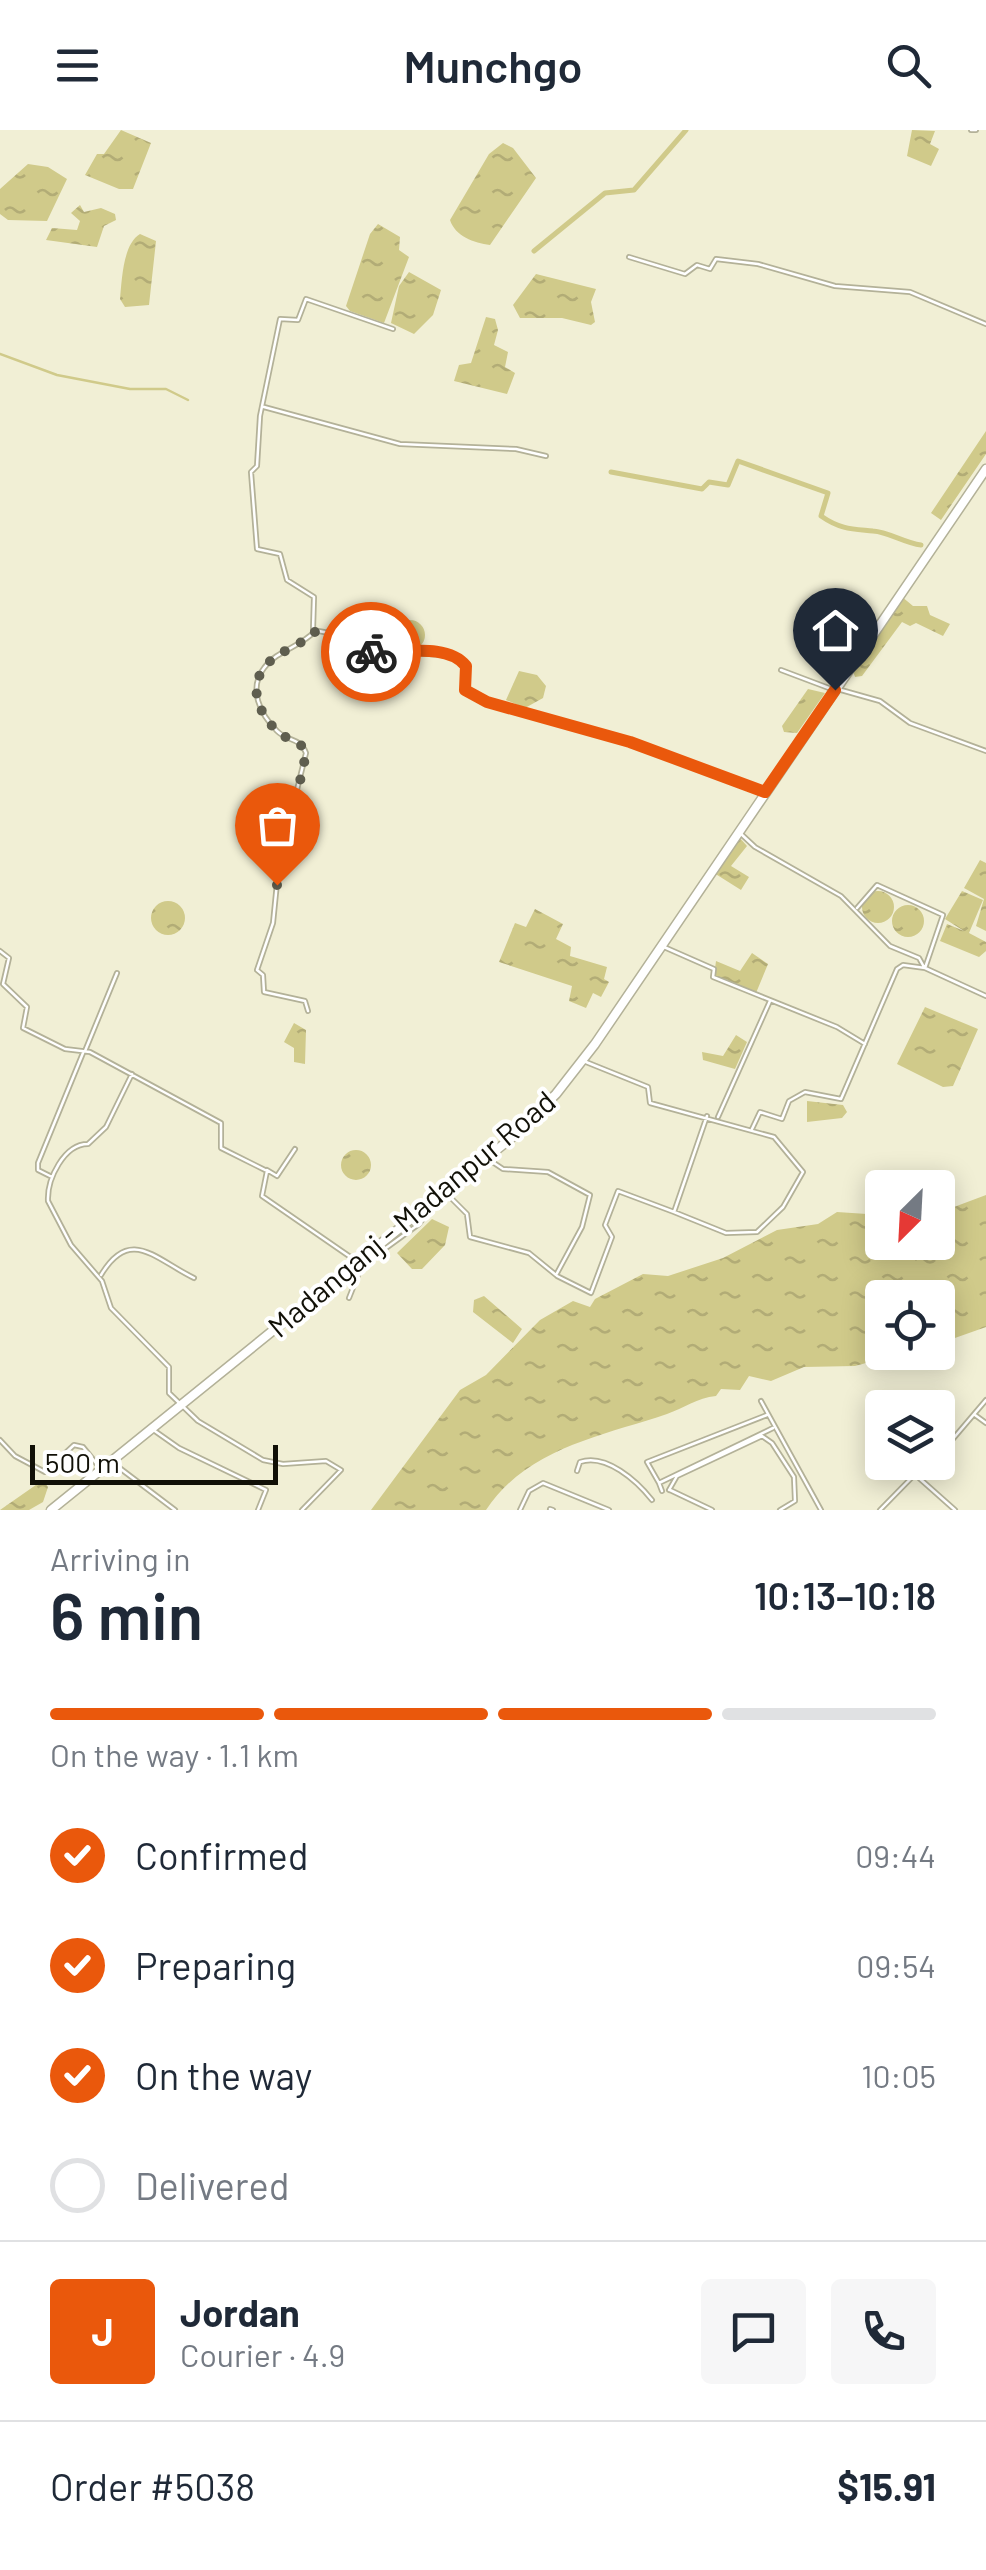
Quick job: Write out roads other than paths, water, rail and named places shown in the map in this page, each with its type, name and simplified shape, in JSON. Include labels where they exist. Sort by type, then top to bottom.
[{"type":"main road","name":"Madanganj - Madanpur Road","points":[[51,1510],[360,1263],[534,1117],[582,1060],[662,946],[986,469]]},
{"type":"street","points":[[629,258],[685,274],[697,265],[710,269],[716,259],[742,261],[835,286],[910,292],[986,324]]},
{"type":"street","points":[[314,632],[314,597],[287,580],[280,554],[257,549],[251,472],[258,466],[262,407],[279,322],[282,318],[298,320],[305,299],[393,328]]},
{"type":"street","points":[[262,407],[400,444],[516,449],[546,456]]},
{"type":"street","points":[[308,1011],[305,1001],[264,992],[263,975],[257,970],[276,913],[279,863],[306,754],[300,742],[277,731],[260,709],[256,693],[265,666],[314,632],[345,634],[359,648],[452,656],[466,666],[465,690],[487,702],[630,742],[765,792]]},
{"type":"street","points":[[350,673],[359,648]]},
{"type":"street","points":[[780,670],[880,701],[910,722],[986,751]]},
{"type":"street","points":[[739,832],[754,846],[857,908],[890,946],[919,958],[925,968]]},
{"type":"street","points":[[857,908],[877,885],[943,915],[925,968]]},
{"type":"street","points":[[662,946],[714,969],[713,978],[837,1027],[866,1045]]},
{"type":"street","points":[[0,950],[9,958],[2,984],[27,1008],[22,1028],[132,1074],[221,1123],[221,1148],[277,1176],[295,1149]]},
{"type":"street","points":[[752,1130],[760,1112],[782,1119],[789,1100],[796,1101],[805,1092],[841,1099],[898,968],[925,968],[986,996]]},
{"type":"street","points":[[54,1178],[38,1170],[38,1164],[118,974]]},
{"type":"street","points":[[718,1118],[770,1002]]},
{"type":"street","points":[[348,1298],[360,1263],[419,1224],[446,1194],[467,1214],[470,1237],[521,1250],[591,1293],[612,1237],[606,1229],[606,1218],[618,1192],[734,1234],[756,1232],[773,1218],[804,1172],[779,1140],[708,1115],[650,1103],[648,1087],[582,1060]]},
{"type":"street","points":[[132,1074],[106,1128],[88,1144],[76,1145],[64,1154],[48,1193],[50,1206],[71,1245],[99,1277],[111,1308],[169,1368],[168,1393],[198,1421],[272,1463],[326,1461],[341,1470],[302,1510]]},
{"type":"street","points":[[674,1212],[708,1115]]},
{"type":"street","points":[[488,1155],[503,1169],[548,1172],[590,1195],[582,1227],[556,1275]]},
{"type":"street","points":[[266,1169],[261,1190],[264,1198],[360,1263]]},
{"type":"street","points":[[99,1277],[114,1254],[127,1248],[147,1253],[194,1278]]},
{"type":"street","points":[[955,1436],[986,1400]]},
{"type":"street","points":[[761,1402],[822,1510]]},
{"type":"street","points":[[974,1414],[986,1422]]},
{"type":"street","points":[[662,1491],[647,1462],[767,1415]]},
{"type":"street","points":[[151,1427],[179,1448],[266,1490],[258,1510]]},
{"type":"street","points":[[658,1483],[773,1428]]},
{"type":"street","points":[[669,1490],[678,1476],[762,1436],[772,1443],[794,1477],[794,1502],[780,1510]]},
{"type":"street","points":[[0,1440],[15,1456],[44,1472],[74,1445],[88,1452],[101,1469]]},
{"type":"street","points":[[577,1472],[580,1462],[592,1460],[632,1477],[651,1500],[669,1490],[712,1510]]},
{"type":"street","points":[[110,1461],[176,1510]]},
{"type":"street","points":[[880,1510],[912,1480]]},
{"type":"street","points":[[921,1480],[955,1510]]},
{"type":"street","points":[[520,1510],[529,1491],[540,1483],[609,1510]]},
{"type":"water","points":[[121,130],[151,143],[133,189],[119,189],[85,175],[97,154],[104,154]]},
{"type":"water","points":[[912,130],[935,131],[930,144],[939,149],[931,166],[907,156]]},
{"type":"water","points":[[503,143],[513,148],[536,178],[490,245],[466,238],[450,220],[489,154]]},
{"type":"water","points":[[28,164],[48,167],[67,179],[47,221],[8,220],[0,214],[0,189]]},
{"type":"water","points":[[80,205],[84,212],[101,208],[115,214],[116,220],[104,226],[97,247],[46,240],[52,228],[77,230],[80,221],[71,213]]},
{"type":"water","points":[[378,224],[400,237],[399,250],[409,257],[384,323],[346,306],[370,234]]},
{"type":"water","points":[[140,234],[156,241],[149,305],[125,307],[120,299],[124,263]]},
{"type":"water","points":[[409,272],[441,290],[433,315],[414,334],[391,323],[399,286]]},
{"type":"water","points":[[536,274],[596,289],[591,302],[595,322],[591,325],[562,318],[520,318],[513,305]]},
{"type":"water","points":[[486,317],[495,319],[498,330],[494,345],[508,352],[505,367],[515,373],[507,394],[454,381],[459,365],[471,363]]},
{"type":"water","points":[[986,431],[986,454],[941,520],[931,513]]},
{"type":"water","points":[[901,596],[913,606],[927,606],[930,615],[950,624],[943,636],[916,623],[910,626],[902,622],[862,676],[855,677],[852,668]]},
{"type":"water","points":[[808,604],[823,611],[813,639],[797,629]]},
{"type":"water","points":[[869,609],[874,618],[839,667],[833,666],[831,661]]},
{"type":"water","points":[[410,620],[421,624],[425,635],[421,646],[410,650],[399,646],[395,635],[399,624]]},
{"type":"water","points":[[339,640],[353,649],[354,655],[345,669],[339,670],[325,661],[324,655],[333,641]]},
{"type":"water","points":[[519,671],[537,675],[546,686],[543,698],[525,708],[506,700]]},
{"type":"water","points":[[808,689],[825,693],[797,733],[784,732],[782,726]]},
{"type":"water","points":[[739,837],[747,846],[731,866],[749,877],[741,890],[714,873]]},
{"type":"water","points":[[980,860],[986,863],[986,931],[976,926],[984,899],[964,888]]},
{"type":"water","points":[[878,891],[889,896],[894,907],[889,918],[878,923],[867,918],[862,907],[867,896]]},
{"type":"water","points":[[962,891],[983,900],[969,933],[986,942],[986,951],[979,957],[940,941],[947,924],[964,931],[945,919]]},
{"type":"water","points":[[168,901],[180,906],[185,918],[180,930],[168,935],[156,930],[151,918],[156,906]]},
{"type":"water","points":[[908,905],[919,910],[924,921],[919,932],[908,937],[897,932],[892,921],[897,910]]},
{"type":"water","points":[[535,909],[563,924],[556,939],[571,947],[570,956],[607,967],[604,979],[609,982],[601,997],[593,993],[586,1008],[569,1001],[572,986],[499,962],[515,923],[526,927]]},
{"type":"water","points":[[752,953],[768,964],[756,993],[714,976],[716,961],[740,971]]},
{"type":"water","points":[[925,1007],[978,1029],[953,1086],[943,1087],[897,1064]]},
{"type":"water","points":[[294,1023],[306,1030],[305,1064],[294,1062],[294,1048],[284,1042]]},
{"type":"water","points":[[736,1035],[747,1042],[735,1069],[703,1060],[702,1052],[723,1056]]},
{"type":"water","points":[[807,1101],[843,1105],[847,1112],[842,1118],[807,1122]]},
{"type":"water","points":[[356,1150],[367,1154],[371,1165],[367,1176],[356,1180],[345,1176],[341,1165],[345,1154]]},
{"type":"water","points":[[986,1195],[986,1327],[955,1338],[955,1280],[865,1280],[865,1363],[804,1367],[771,1381],[749,1376],[740,1390],[721,1389],[716,1396],[544,1458],[503,1489],[486,1510],[371,1510],[460,1390],[486,1375],[540,1320],[573,1301],[590,1307],[595,1299],[643,1274],[668,1276],[723,1258],[777,1230],[818,1224],[837,1212],[865,1214],[865,1260],[955,1260],[955,1207]]},
{"type":"water","points":[[432,1219],[449,1227],[445,1245],[422,1269],[412,1269],[397,1253]]},
{"type":"water","points":[[484,1296],[522,1329],[513,1343],[473,1312],[474,1300]]},
{"type":"water","points":[[43,1480],[48,1487],[43,1502],[29,1510],[0,1510]]},
{"type":"waterway","points":[[534,251],[605,193],[634,190],[686,130]]},
{"type":"waterway","points":[[0,354],[57,375],[130,389],[166,389],[188,400]]},
{"type":"waterway","points":[[611,472],[702,489],[709,482],[728,485],[738,461],[828,493],[821,516],[835,524],[921,545]]}]
